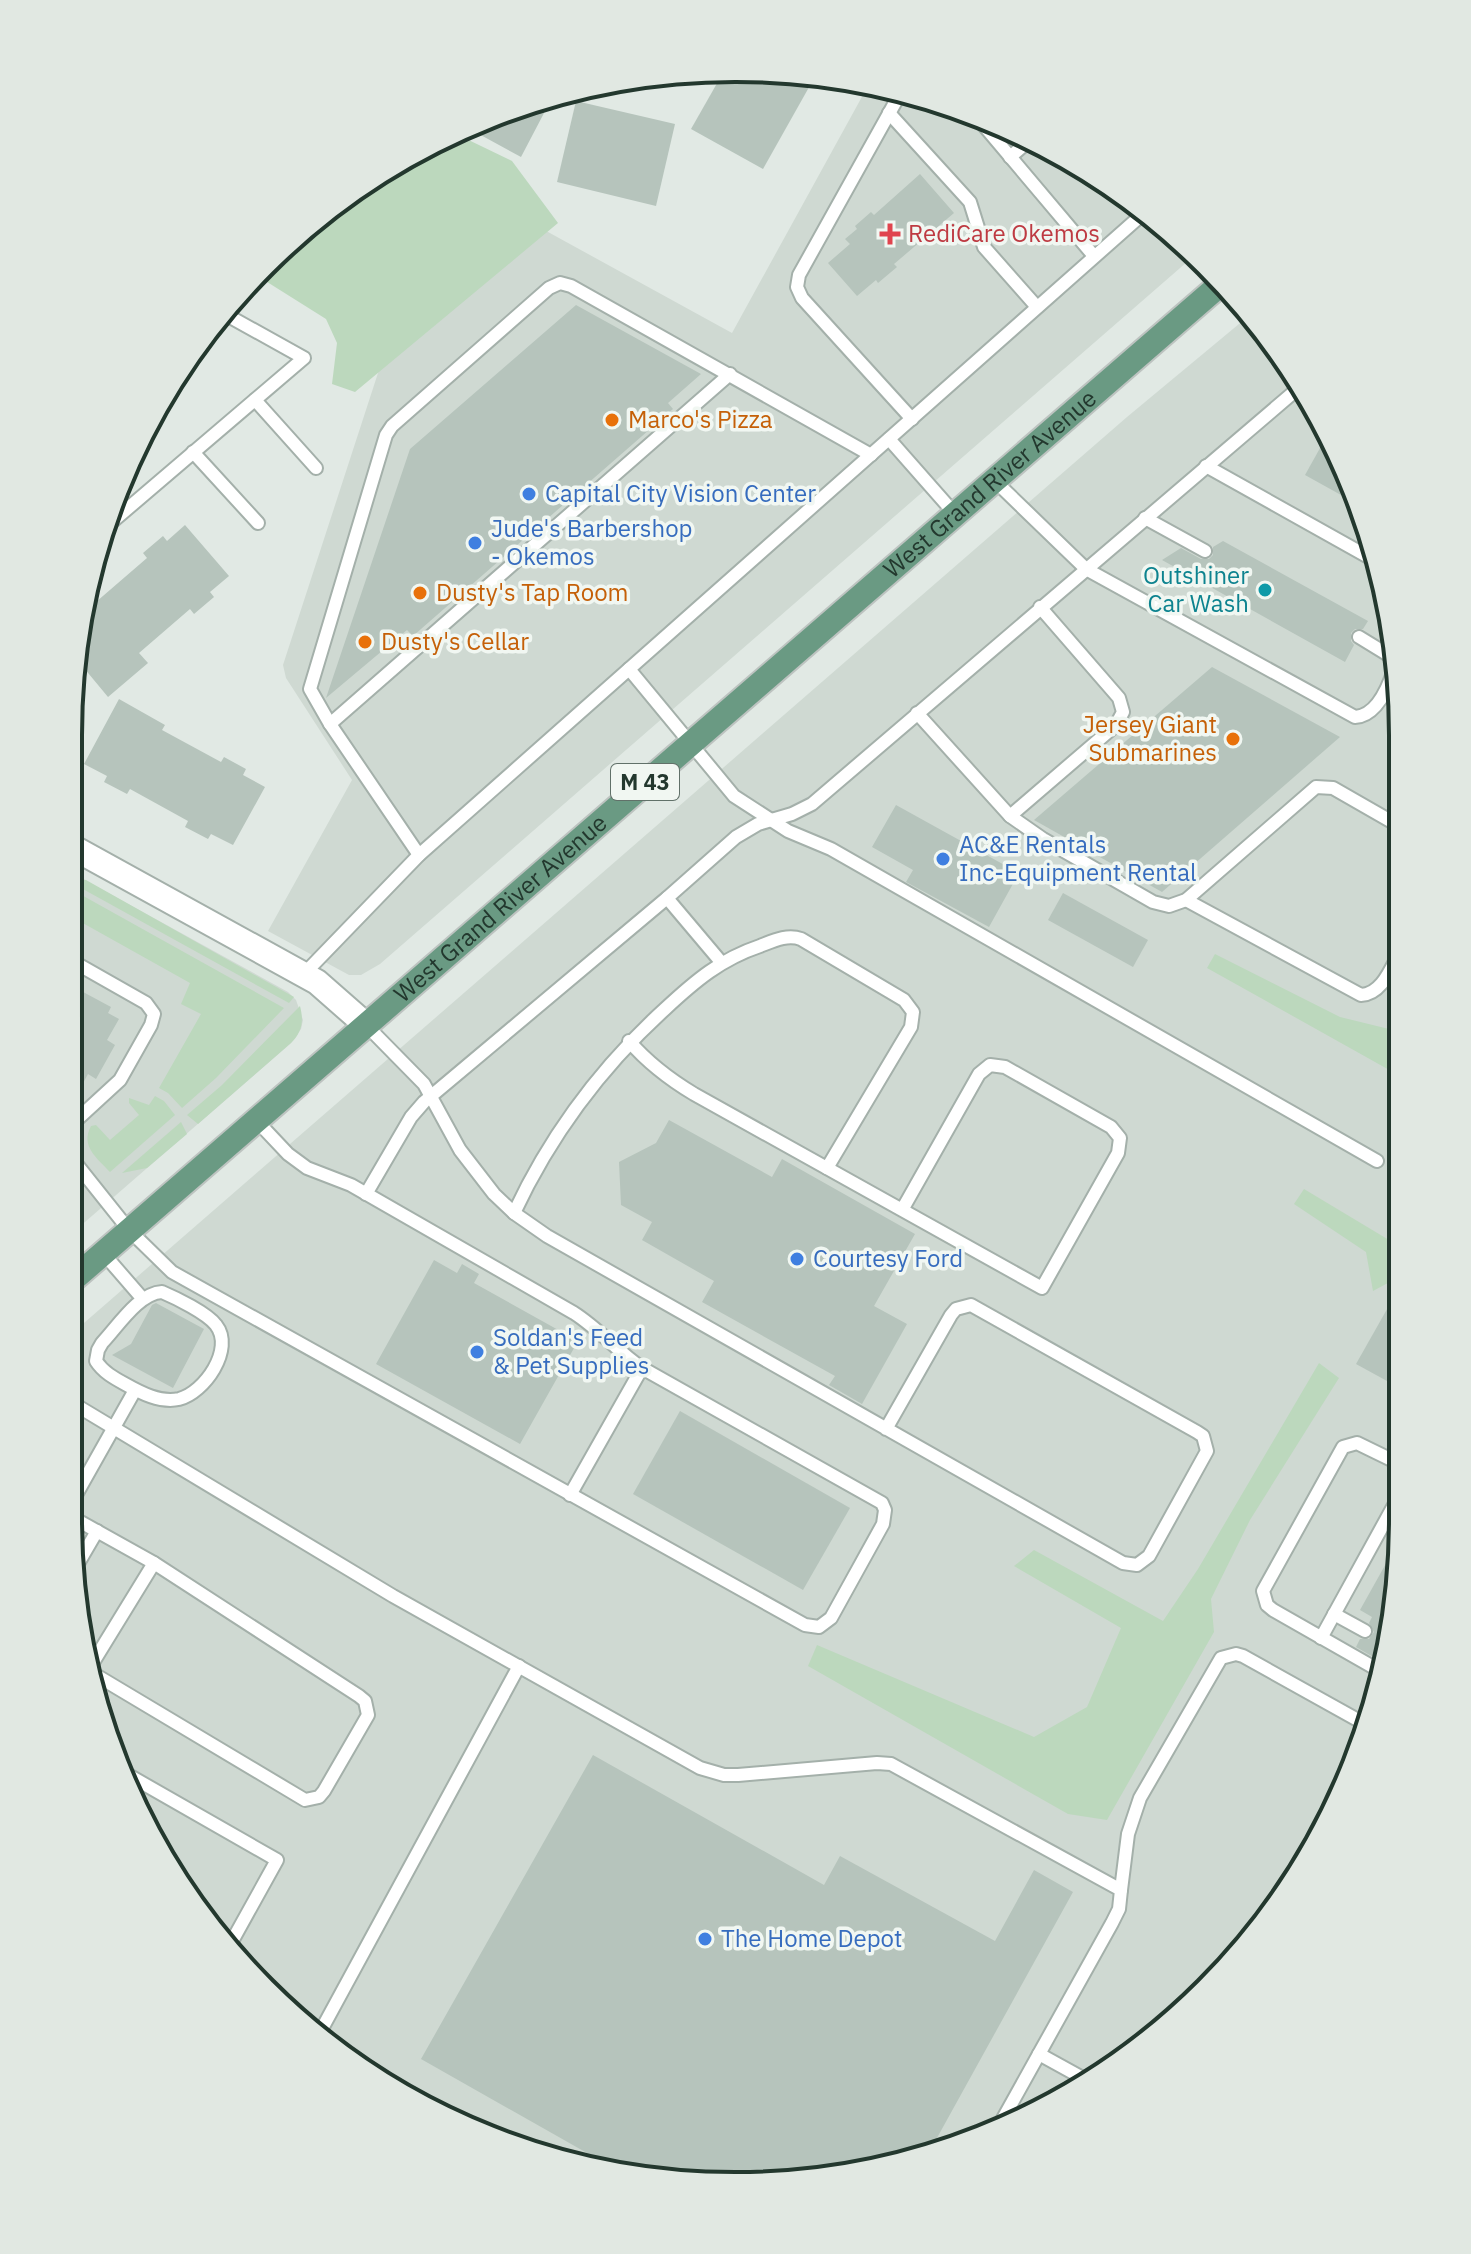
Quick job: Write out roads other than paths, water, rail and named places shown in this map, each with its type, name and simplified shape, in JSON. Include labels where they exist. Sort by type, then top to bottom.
[{"type":"main road","name":"West Grand River Avenue","points":[[82,1271],[1214,290]]},
{"type":"street","points":[[82,852],[304,974],[366,1025]]},
{"type":"lane","points":[[895,102],[799,275],[797,287],[802,298],[912,419]]},
{"type":"lane","points":[[889,113],[970,202],[984,247],[1037,307]]},
{"type":"lane","points":[[991,134],[1094,256]]},
{"type":"lane","points":[[1010,157],[1021,147]]},
{"type":"lane","points":[[304,974],[419,855],[1136,220]]},
{"type":"lane","points":[[419,855],[311,694],[310,680],[388,432],[538,297],[555,285],[571,286],[871,455]]},
{"type":"lane","points":[[121,514],[304,358],[233,319]]},
{"type":"lane","points":[[330,724],[730,374]]},
{"type":"lane","points":[[366,1194],[411,1117],[431,1096],[736,837],[769,820],[812,804],[1292,394]]},
{"type":"lane","points":[[255,400],[316,468]]},
{"type":"lane","points":[[889,439],[955,514]]},
{"type":"lane","points":[[193,452],[258,523]]},
{"type":"lane","points":[[1206,466],[1363,554]]},
{"type":"lane","points":[[994,480],[1086,569],[1355,717],[1363,716],[1374,707],[1387,683]]},
{"type":"lane","points":[[1145,518],[1205,551]]},
{"type":"lane","points":[[1010,816],[1116,725],[1123,712],[1119,698],[1040,607]]},
{"type":"lane","points":[[1359,637],[1383,652]]},
{"type":"lane","points":[[629,669],[734,796],[769,820],[831,849],[1377,1161]]},
{"type":"lane","points":[[917,713],[1010,816],[1043,839],[1153,902],[1169,906],[1186,900],[1316,787],[1333,788],[1389,820]]},
{"type":"lane","points":[[667,898],[721,962]]},
{"type":"lane","points":[[1186,900],[1361,995],[1369,995],[1380,986],[1389,971]]},
{"type":"lane","points":[[514,1213],[564,1121],[629,1041],[721,962],[784,937],[796,937],[910,1005],[913,1012],[911,1027],[827,1168]]},
{"type":"lane","points":[[82,967],[146,1003],[154,1014],[120,1080],[82,1115]]},
{"type":"lane","points":[[366,1025],[414,1073],[431,1096],[460,1150],[494,1194],[514,1213],[560,1244],[886,1429],[1130,1566],[1144,1562],[1149,1556],[1207,1451],[1203,1436],[1197,1432],[971,1305],[956,1309],[951,1315],[886,1429]]},
{"type":"lane","points":[[629,1041],[658,1071],[676,1083],[827,1168],[902,1210],[1042,1288],[1118,1153],[1120,1138],[1111,1127],[1005,1067],[990,1065],[979,1074],[902,1210]]},
{"type":"lane","points":[[82,1171],[129,1230],[172,1272],[805,1625],[819,1627],[831,1618],[883,1524],[885,1510],[882,1503],[642,1368],[620,1353],[584,1320],[366,1194],[296,1161],[256,1120]]},
{"type":"lane","points":[[103,1253],[142,1298]]},
{"type":"lane","points":[[159,1292],[166,1293],[215,1324],[221,1344],[210,1375],[190,1395],[166,1400],[135,1390],[104,1371],[96,1356],[102,1343],[142,1298],[159,1292]]},
{"type":"lane","points":[[570,1495],[642,1368]]},
{"type":"lane","points":[[82,1484],[135,1390]]},
{"type":"lane","points":[[82,1409],[393,1596],[712,1772],[738,1775],[891,1764],[1121,1890]]},
{"type":"lane","points":[[1372,1666],[1267,1605],[1263,1591],[1343,1447],[1357,1443],[1389,1459]]},
{"type":"lane","points":[[1321,1638],[1389,1514]]},
{"type":"lane","points":[[82,1523],[154,1563],[359,1696],[367,1708],[365,1722],[324,1791],[319,1797],[305,1800],[102,1679]]},
{"type":"lane","points":[[83,1555],[97,1531]]},
{"type":"lane","points":[[97,1656],[154,1563]]},
{"type":"lane","points":[[1334,1614],[1365,1631]]},
{"type":"lane","points":[[1006,2113],[1119,1909],[1128,1834],[1136,1807],[1221,1658],[1236,1654],[1243,1656],[1357,1720]]},
{"type":"lane","points":[[324,2025],[519,1666]]},
{"type":"lane","points":[[137,1780],[277,1860],[234,1937]]},
{"type":"lane","points":[[1039,2054],[1077,2075]]},
{"type":"place","name":"RediCare Okemos","points":[[890,234]]},
{"type":"place","name":"Marco's Pizza","points":[[612,420]]},
{"type":"place","name":"Capital City Vision Center","points":[[529,494]]},
{"type":"place","name":"Jude's Barbershop - Okemos","points":[[475,543]]},
{"type":"place","name":"Outshiner Car Wash","points":[[1265,590]]},
{"type":"place","name":"Dusty's Tap Room","points":[[420,593]]},
{"type":"place","name":"Dusty's Cellar","points":[[365,642]]},
{"type":"place","name":"Jersey Giant Submarines","points":[[1233,739]]},
{"type":"place","name":"AC&E Rentals Inc-Equipment Rental","points":[[943,859]]},
{"type":"place","name":"Courtesy Ford","points":[[797,1259]]},
{"type":"place","name":"Soldan's Feed & Pet Supplies","points":[[477,1352]]},
{"type":"place","name":"The Home Depot","points":[[705,1939]]}]
